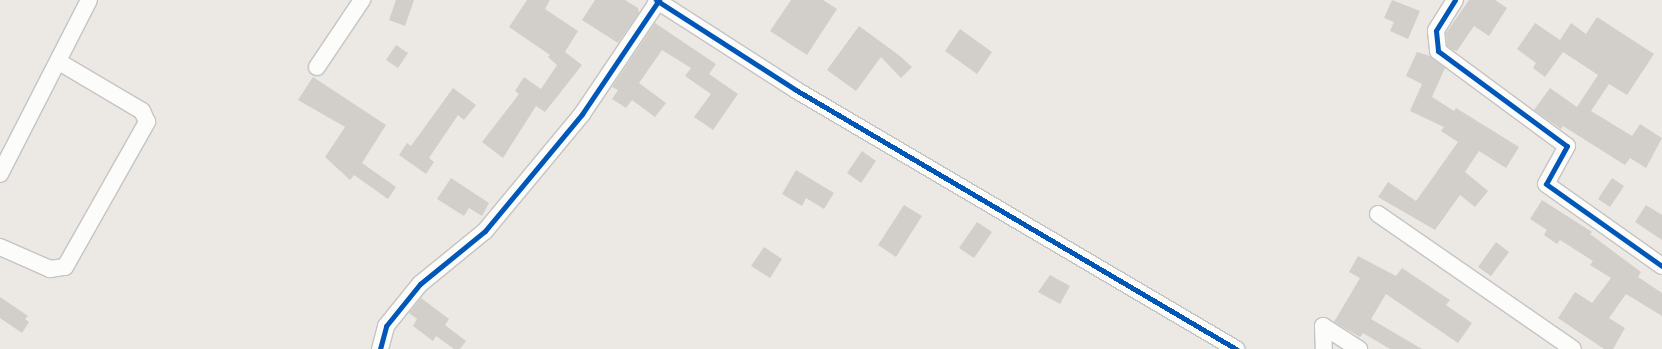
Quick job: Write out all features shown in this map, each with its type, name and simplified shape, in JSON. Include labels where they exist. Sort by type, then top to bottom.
[{"type":"street","points":[[0,174],[59,62],[89,0]]},
{"type":"street","points":[[317,67],[362,0]]},
{"type":"street","points":[[380,349],[386,326],[420,284],[485,231],[582,114],[658,0],[796,90],[1236,349]]},
{"type":"street","points":[[1456,0],[1436,31],[1438,51],[1567,146],[1546,184],[1662,266]]},
{"type":"street","points":[[0,247],[50,269],[65,267],[147,122],[142,111],[59,62]]},
{"type":"street","points":[[1378,214],[1573,349]]},
{"type":"street","points":[[1324,349],[1323,326],[1359,349]]},
{"type":"building","points":[[396,0],[414,0],[405,26],[389,20]]},
{"type":"building","points":[[527,0],[550,0],[545,9],[578,31],[565,52],[582,65],[545,112],[536,106],[503,158],[482,142],[519,94],[515,91],[524,77],[541,89],[557,65],[548,57],[550,55],[509,27]]},
{"type":"building","points":[[595,0],[625,0],[638,8],[639,13],[618,43],[582,20]]},
{"type":"building","points":[[791,0],[823,0],[837,9],[807,55],[770,31]]},
{"type":"building","points":[[1392,0],[1420,11],[1408,39],[1390,31],[1394,22],[1384,18]]},
{"type":"building","points":[[1469,0],[1495,0],[1507,8],[1489,36],[1474,26],[1457,51],[1453,50],[1447,46],[1446,33]]},
{"type":"building","points":[[1597,17],[1654,54],[1627,95],[1609,84],[1591,111],[1632,136],[1640,124],[1662,138],[1646,168],[1630,158],[1625,165],[1563,126],[1561,129],[1534,110],[1550,88],[1577,107],[1598,75],[1563,52],[1545,77],[1533,68],[1536,63],[1517,49],[1535,23],[1560,40],[1571,23],[1586,34]]},
{"type":"building","points":[[655,23],[716,64],[709,74],[738,94],[713,130],[694,117],[711,94],[685,76],[691,68],[662,50],[639,83],[666,103],[655,117],[632,100],[626,108],[612,99],[618,90],[612,87]]},
{"type":"building","points":[[859,26],[900,56],[912,67],[901,78],[881,57],[856,91],[827,70]]},
{"type":"building","points":[[960,29],[992,52],[977,74],[945,51]]},
{"type":"building","points":[[396,45],[408,53],[398,68],[386,60]]},
{"type":"building","points":[[1417,52],[1430,56],[1445,68],[1432,97],[1454,111],[1456,108],[1519,147],[1506,168],[1479,151],[1465,172],[1488,191],[1475,207],[1460,195],[1435,230],[1378,197],[1388,182],[1416,201],[1458,142],[1441,131],[1444,127],[1410,111],[1422,84],[1406,76]]},
{"type":"building","points":[[313,77],[386,125],[362,163],[396,187],[388,199],[354,175],[350,180],[325,157],[345,127],[298,100]]},
{"type":"building","points":[[453,88],[476,105],[464,120],[458,115],[429,158],[434,162],[426,174],[399,155],[407,143],[411,146]]},
{"type":"building","points":[[862,151],[876,161],[861,183],[847,173]]},
{"type":"building","points":[[796,170],[834,193],[824,209],[806,198],[802,206],[782,194]]},
{"type":"building","points":[[451,178],[489,203],[482,216],[469,208],[464,216],[437,199]]},
{"type":"building","points":[[1612,178],[1624,186],[1610,207],[1598,199]]},
{"type":"building","points":[[1542,200],[1592,232],[1590,234],[1641,272],[1638,277],[1662,293],[1662,316],[1626,294],[1609,318],[1625,328],[1613,349],[1604,349],[1558,318],[1575,292],[1592,303],[1611,278],[1590,265],[1593,261],[1560,240],[1557,244],[1544,235],[1547,230],[1530,219]]},
{"type":"building","points":[[904,205],[922,216],[896,257],[878,245]]},
{"type":"building","points":[[1646,205],[1662,215],[1662,240],[1635,222]]},
{"type":"building","points":[[977,222],[992,232],[974,258],[959,248]]},
{"type":"building","points":[[1496,242],[1509,252],[1491,276],[1478,267]]},
{"type":"building","points":[[764,247],[782,259],[770,278],[751,266]]},
{"type":"building","points":[[1358,256],[1396,276],[1402,268],[1450,300],[1446,305],[1472,323],[1458,343],[1386,294],[1371,319],[1422,349],[1390,349],[1363,333],[1360,337],[1334,322],[1360,278],[1349,272]]},
{"type":"building","points":[[1050,275],[1070,286],[1060,304],[1038,292]]},
{"type":"building","points":[[0,297],[28,316],[25,319],[29,322],[22,333],[0,318]]},
{"type":"building","points":[[421,298],[449,319],[445,325],[466,341],[460,349],[454,349],[436,336],[433,341],[413,326],[417,319],[409,313]]},
{"type":"cycle path","points":[[656,0],[796,90],[1236,349]]},
{"type":"cycle path","points":[[380,349],[386,326],[420,284],[485,231],[582,114],[659,0]]},
{"type":"cycle path","points":[[1455,0],[1436,31],[1438,51],[1567,146],[1546,184],[1662,266]]}]
